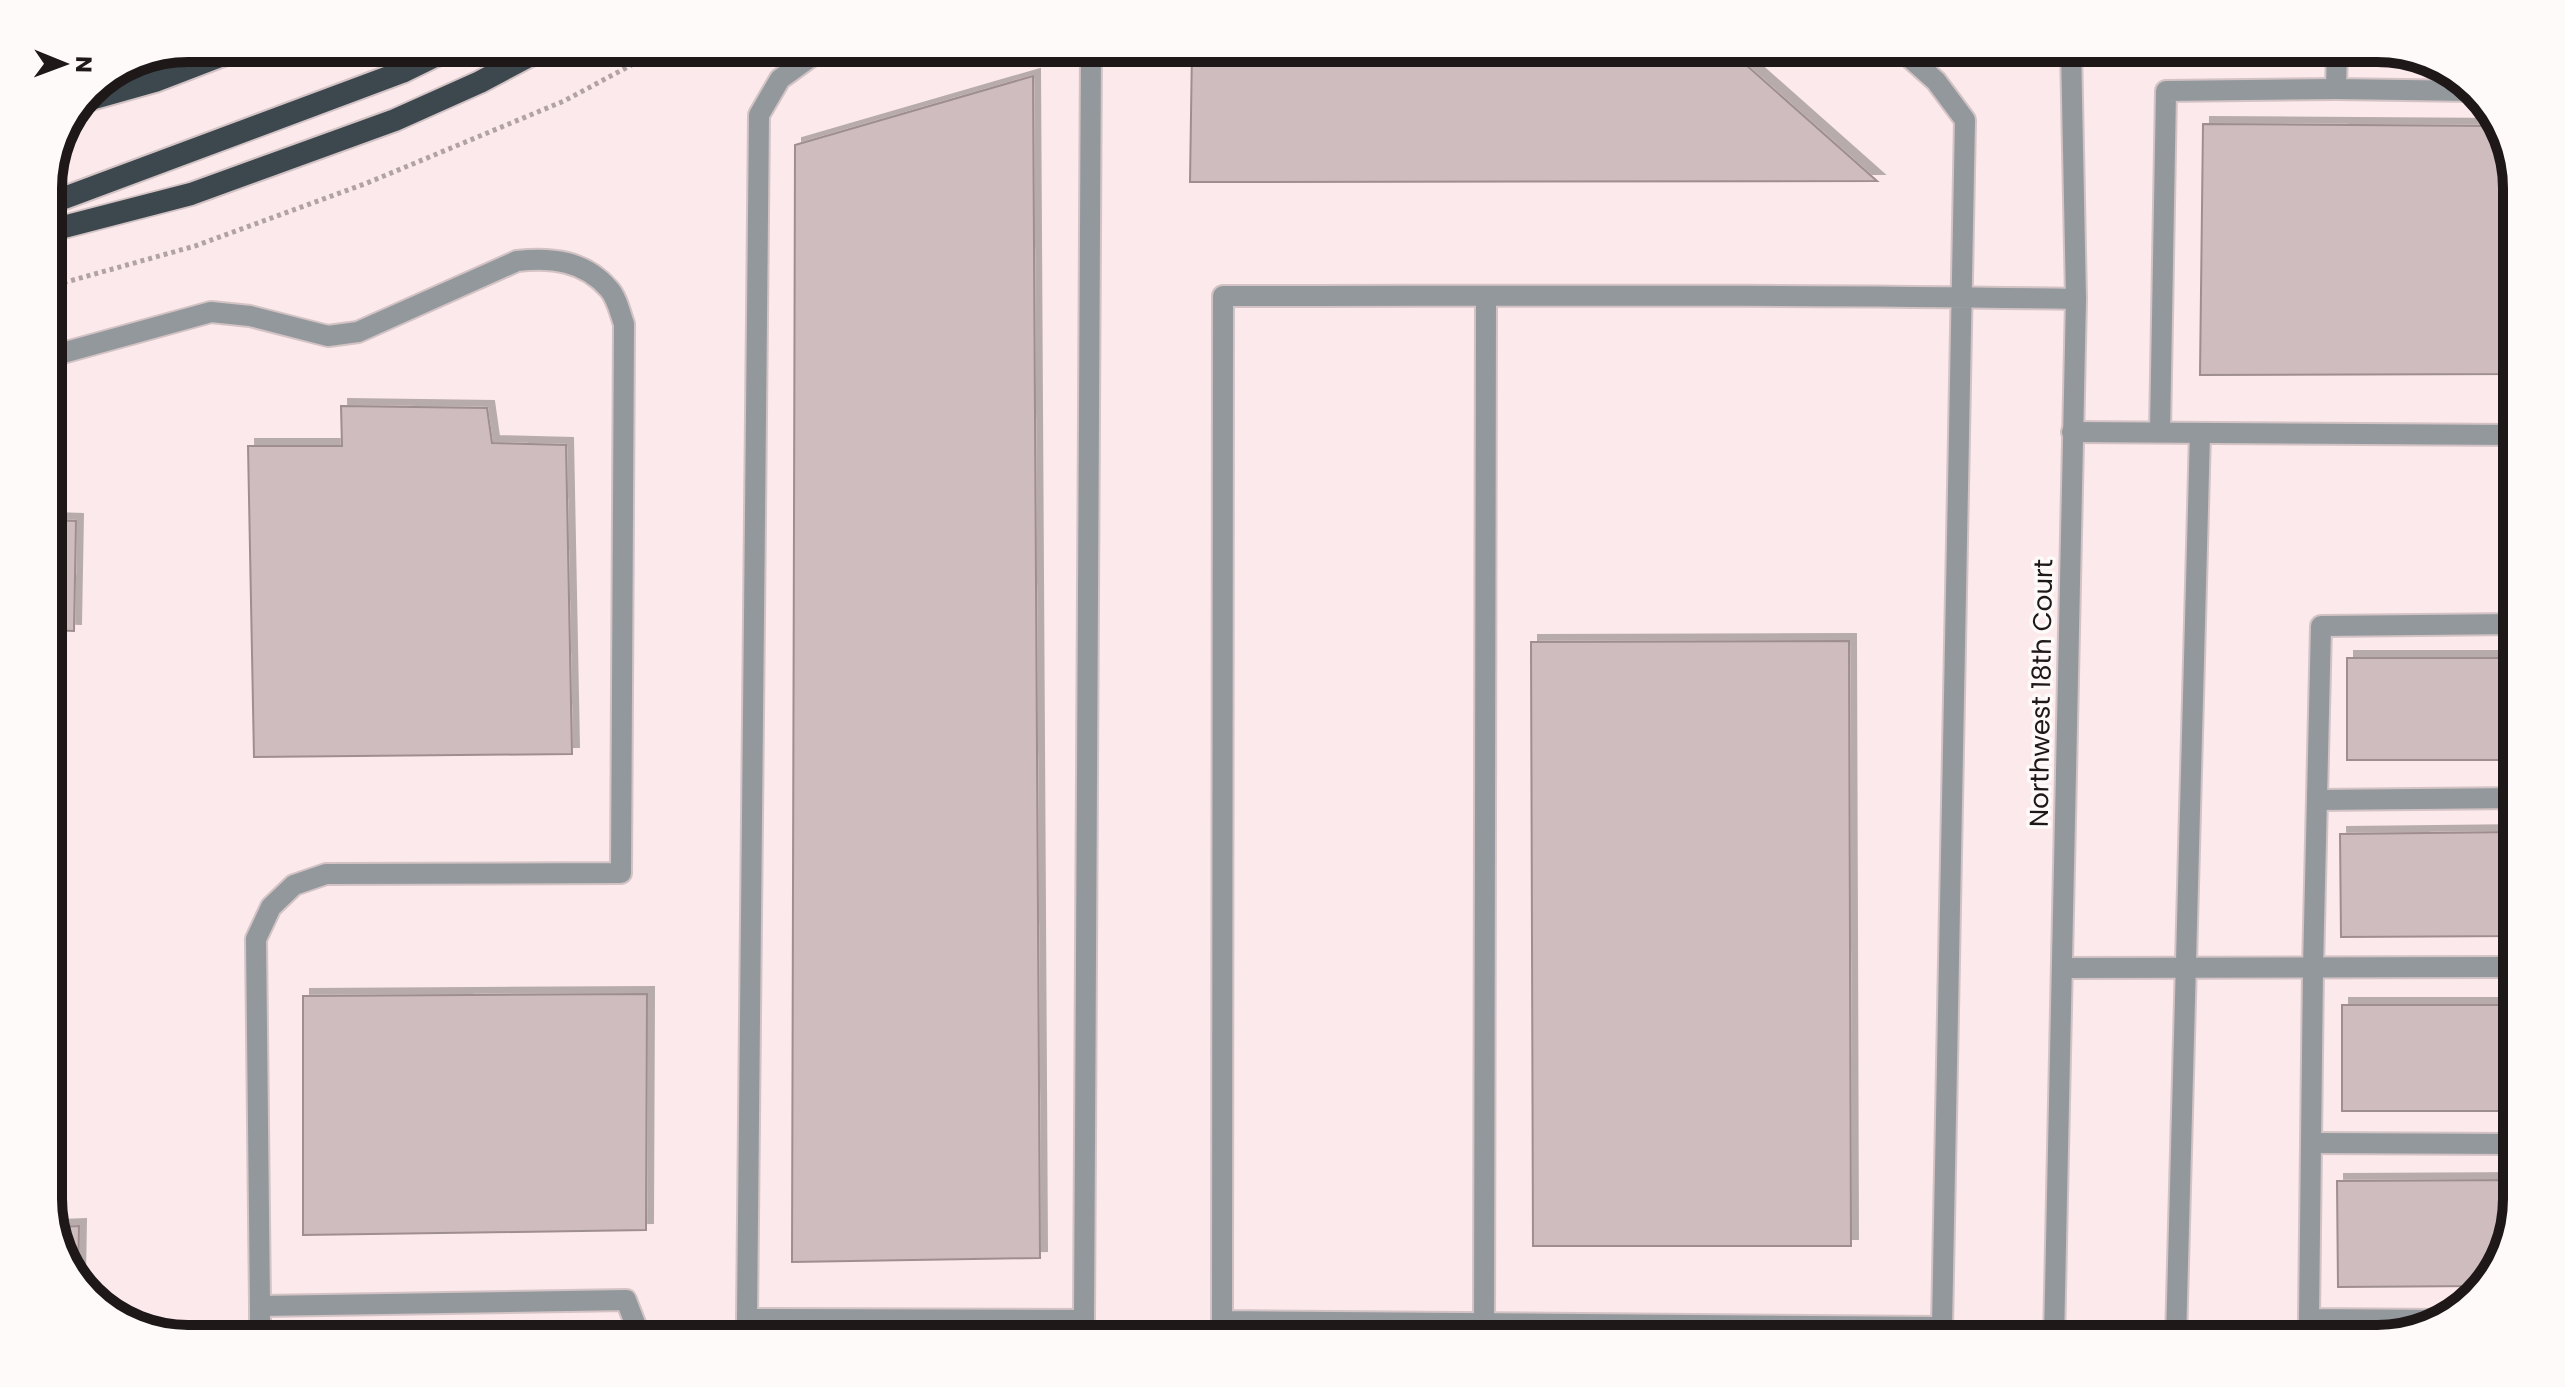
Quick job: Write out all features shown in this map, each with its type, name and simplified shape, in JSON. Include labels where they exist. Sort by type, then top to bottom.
[{"type":"highway","points":[[104,95],[155,81],[205,62]]},
{"type":"highway","points":[[62,199],[422,62]]},
{"type":"highway","points":[[62,227],[191,194],[395,120],[518,62]]},
{"type":"street","points":[[794,1325],[747,1319],[759,115],[780,79],[804,62]]},
{"type":"street","points":[[1084,1325],[1091,62]]},
{"type":"street","points":[[1915,62],[1936,81],[1965,120],[1942,1325]]},
{"type":"street","name":"Northwest 18th Court","points":[[2054,1325],[2076,299],[2071,62]]},
{"type":"street","points":[[2336,89],[2337,62]]},
{"type":"street","points":[[2160,432],[2166,91],[2457,91]]},
{"type":"street","points":[[62,353],[211,312],[250,316],[328,336],[358,332],[517,261],[545,258],[582,267],[611,291],[624,324],[621,873],[326,874],[294,885],[271,907],[256,939],[260,1325]]},
{"type":"street","points":[[1327,1325],[1222,1321],[1223,296],[2076,299]]},
{"type":"street","points":[[1484,1325],[1486,297]]},
{"type":"street","points":[[2072,432],[2503,435]]},
{"type":"street","points":[[2176,1325],[2200,433]]},
{"type":"street","points":[[2410,1320],[2309,1319],[2321,626],[2503,624]]},
{"type":"street","points":[[2317,800],[2503,798]]},
{"type":"street","points":[[2062,968],[2503,967]]},
{"type":"street","points":[[2311,1143],[2503,1144]]},
{"type":"street","points":[[260,1306],[626,1300],[636,1325]]},
{"type":"path","points":[[62,283],[195,246],[367,183],[564,101],[637,62]]},
{"type":"building","points":[[1192,62],[1743,62],[1877,181],[1190,182]]},
{"type":"building","points":[[1033,76],[1040,1258],[792,1262],[795,145]]},
{"type":"building","points":[[2203,124],[2487,126],[2501,164],[2503,180],[2503,374],[2200,375]]},
{"type":"building","points":[[341,406],[487,408],[492,443],[566,445],[572,754],[254,757],[248,446],[342,446]]},
{"type":"building","points":[[62,520],[76,521],[74,631],[62,631]]},
{"type":"building","points":[[1849,641],[1851,1246],[1533,1246],[1531,642]]},
{"type":"building","points":[[2347,658],[2503,658],[2503,760],[2347,760]]},
{"type":"building","points":[[2503,832],[2503,936],[2341,937],[2340,834]]},
{"type":"building","points":[[647,994],[646,1230],[303,1235],[303,996]]},
{"type":"building","points":[[2342,1005],[2503,1005],[2503,1111],[2342,1111]]},
{"type":"building","points":[[2503,1180],[2501,1223],[2490,1255],[2468,1286],[2338,1287],[2337,1181]]},
{"type":"building","points":[[79,1226],[78,1261],[75,1255],[65,1227]]}]
